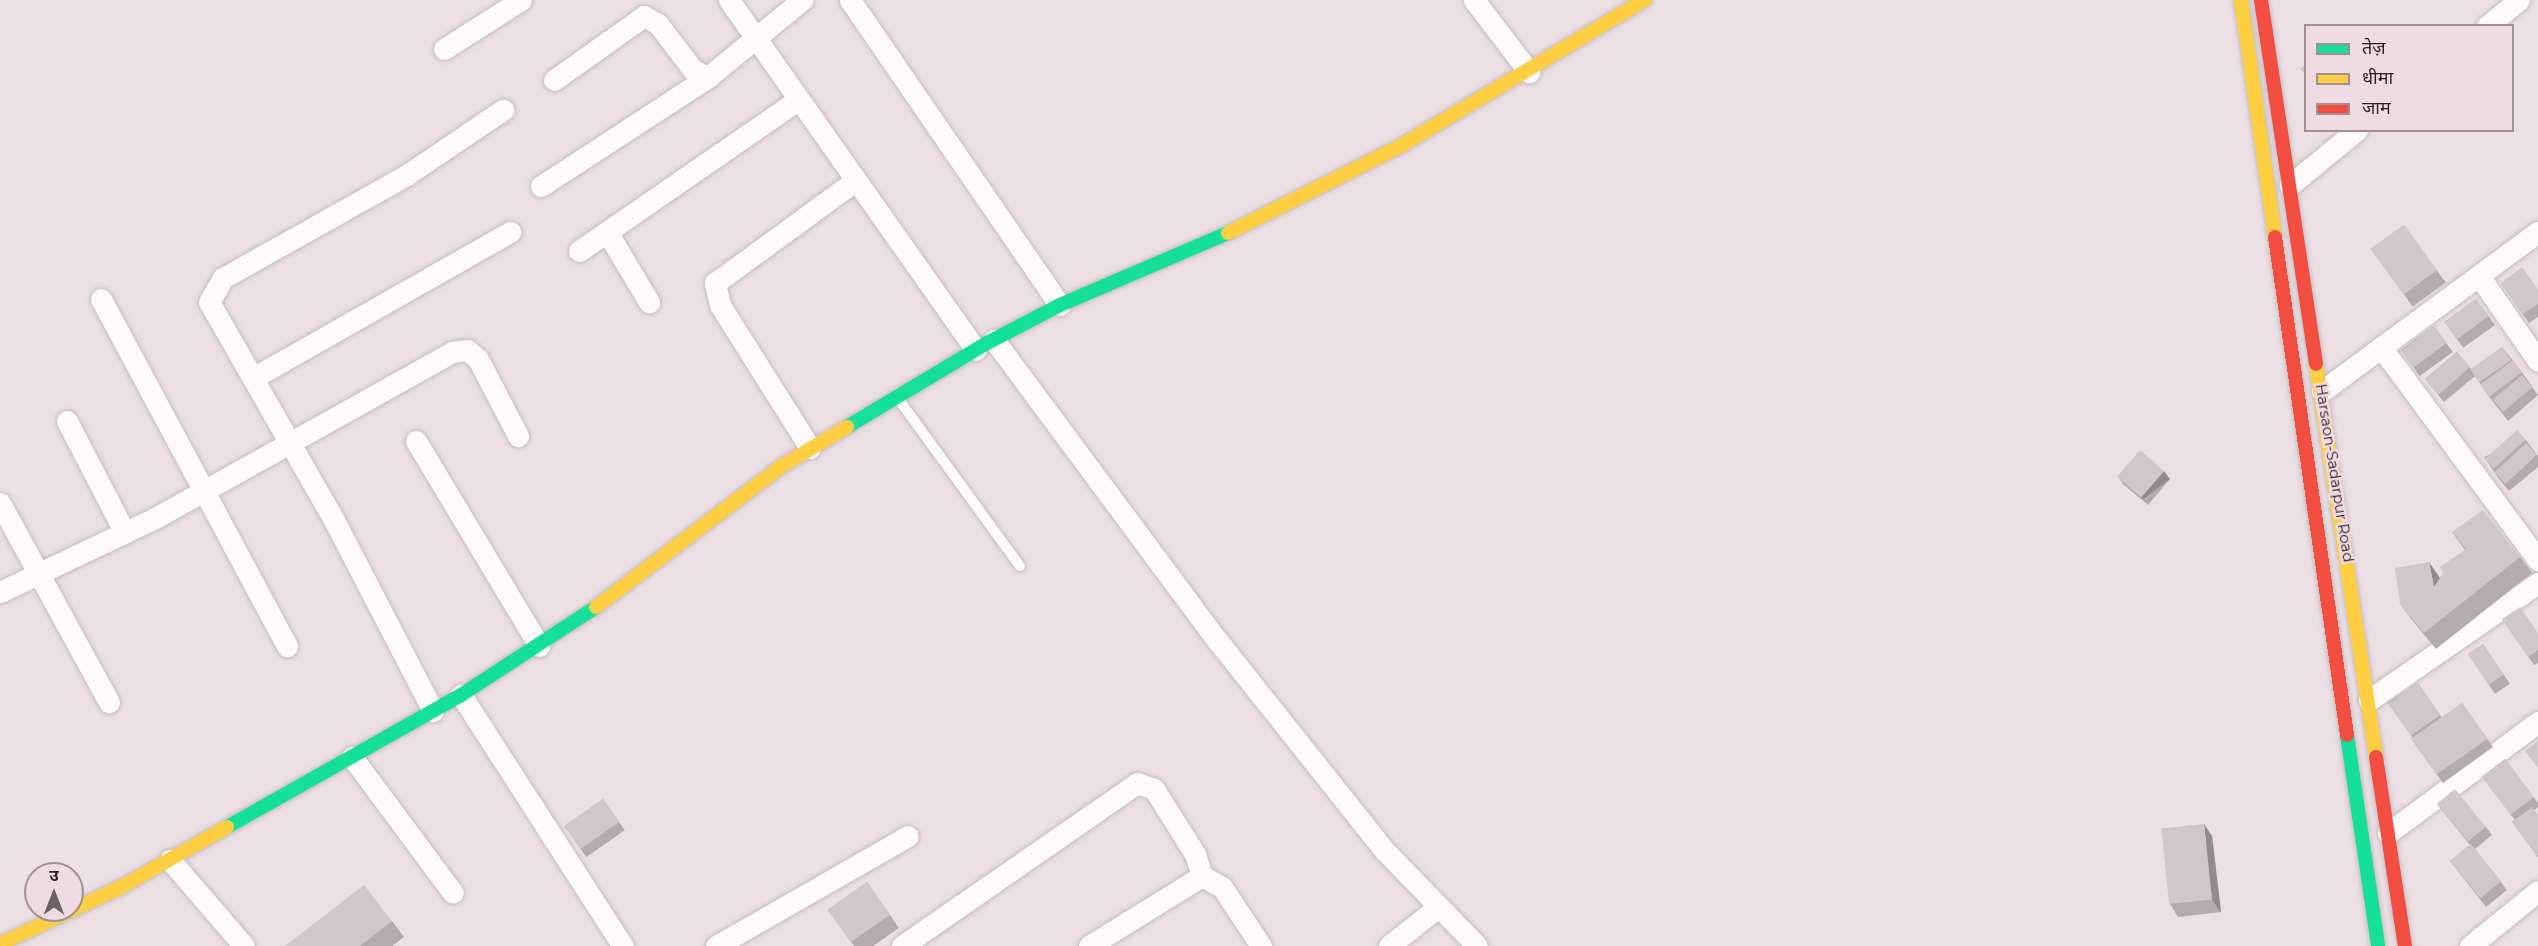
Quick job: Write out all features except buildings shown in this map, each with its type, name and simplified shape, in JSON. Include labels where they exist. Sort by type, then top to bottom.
[{"type":"street","points":[[444,49],[521,0]]},
{"type":"street","points":[[729,0],[976,350]]},
{"type":"street","points":[[541,186],[708,77],[802,0]]},
{"type":"street","points":[[850,0],[1060,305]]},
{"type":"street","points":[[1474,0],[1529,72]]},
{"type":"street","points":[[0,944],[59,918],[170,860],[461,695],[579,620],[748,490],[810,447],[994,339],[1060,305],[1253,222],[1404,144],[1529,72],[1645,0]]},
{"type":"street","name":"Harsaon-Sadarpur Road","points":[[2241,0],[2378,946]]},
{"type":"street","name":"Harsaon-Sadarpur Road","points":[[2261,0],[2405,946]]},
{"type":"street","points":[[2489,24],[2519,0]]},
{"type":"street","points":[[554,80],[644,16],[658,24],[693,70],[708,77]]},
{"type":"street","points":[[579,251],[798,100]]},
{"type":"street","points":[[433,711],[334,520],[212,311],[210,294],[223,278],[408,174],[503,110]]},
{"type":"street","points":[[2290,185],[2355,132]]},
{"type":"street","points":[[810,447],[720,305],[715,283],[855,181]]},
{"type":"street","points":[[253,378],[510,231]]},
{"type":"street","points":[[607,232],[649,302]]},
{"type":"street","points":[[2322,391],[2538,232]]},
{"type":"street","points":[[2479,276],[2538,361]]},
{"type":"street","points":[[101,299],[287,646]]},
{"type":"street","points":[[994,339],[1217,640],[1385,850],[1477,946]]},
{"type":"street","points":[[2381,347],[2538,560]]},
{"type":"street","points":[[0,592],[125,533],[204,492],[289,442],[459,350],[467,350],[478,359],[518,436]]},
{"type":"street","points":[[67,421],[125,533]]},
{"type":"street","points":[[416,441],[538,645]]},
{"type":"street","points":[[0,503],[109,702]]},
{"type":"street","points":[[2369,700],[2538,583]]},
{"type":"street","points":[[461,695],[622,946]]},
{"type":"street","points":[[2388,833],[2538,722]]},
{"type":"street","points":[[352,757],[453,893]]},
{"type":"street","points":[[911,944],[1137,783],[1154,789],[1196,854],[1202,876],[1222,886],[1261,946]]},
{"type":"street","points":[[716,946],[908,836]]},
{"type":"street","points":[[170,860],[244,946]]},
{"type":"street","points":[[1089,946],[1202,876]]},
{"type":"street","points":[[2470,946],[2536,897]]},
{"type":"street","points":[[1389,946],[1438,907]]},
{"type":"lane","points":[[897,396],[1020,566]]},
{"type":"traffic: fast","points":[[847,427],[987,343],[1060,305],[1228,233]]},
{"type":"traffic: fast","points":[[227,827],[461,695],[596,607]]},
{"type":"traffic: fast","points":[[2347,735],[2378,946]]},
{"type":"traffic: slow","points":[[1228,233],[1404,144],[1645,0]]},
{"type":"traffic: slow","points":[[2241,0],[2275,237]]},
{"type":"traffic: slow","points":[[2316,364],[2376,757]]},
{"type":"traffic: slow","points":[[596,607],[782,466],[847,427]]},
{"type":"traffic: slow","points":[[0,944],[121,887],[227,827]]},
{"type":"traffic: jam","points":[[2261,0],[2316,364]]},
{"type":"traffic: jam","points":[[2275,237],[2347,735]]},
{"type":"traffic: jam","points":[[2376,757],[2405,946]]}]
